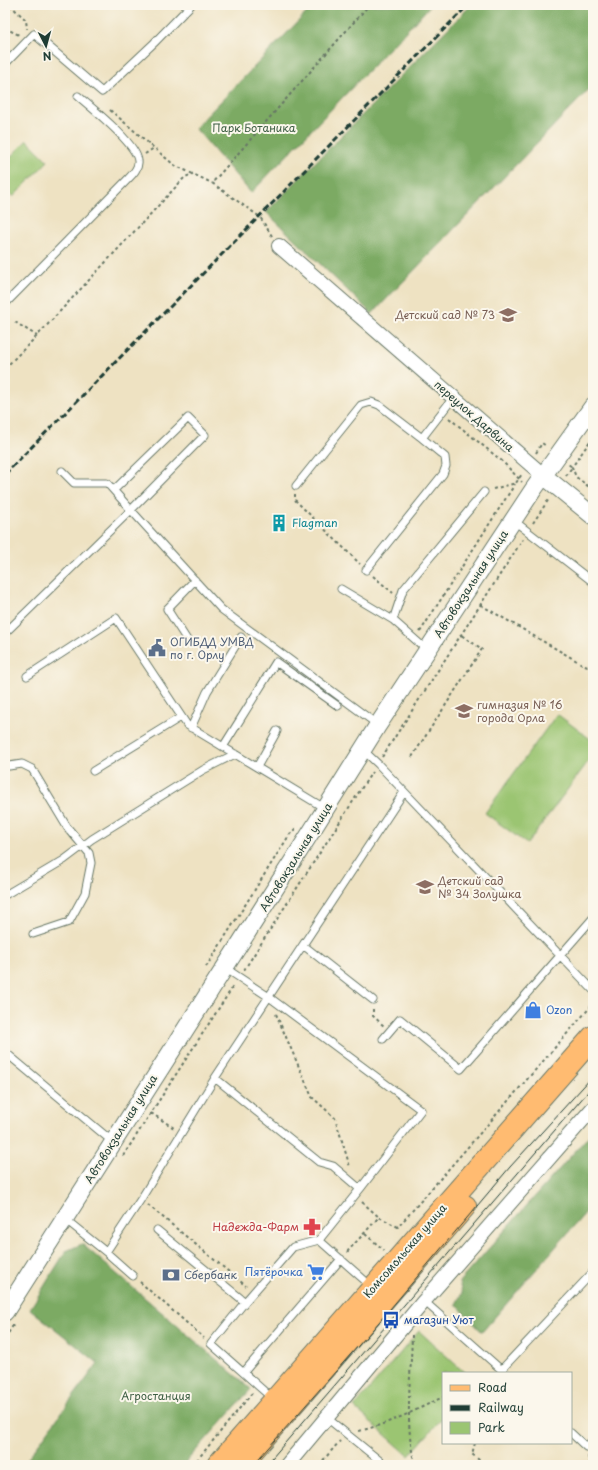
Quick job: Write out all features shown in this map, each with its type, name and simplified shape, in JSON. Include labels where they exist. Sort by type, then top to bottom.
[{"type":"main road","name":"Комсомольская улица","points":[[240,1465],[281,1406],[373,1288],[593,1037]]},
{"type":"main road","name":"Комсомольская улица","points":[[218,1465],[281,1406],[593,1059]]},
{"type":"street","name":"переулок Дарвина","points":[[279,246],[453,398],[593,516]]},
{"type":"street","name":"Автовокзальная улица","points":[[5,1312],[378,725],[513,520],[593,406]]},
{"type":"street","points":[[288,1465],[424,1301],[593,1108]]},
{"type":"lane","points":[[5,64],[34,34],[102,92],[154,43],[191,5]]},
{"type":"lane","points":[[5,304],[128,179],[138,165],[138,159],[132,147],[78,96]]},
{"type":"lane","points":[[422,438],[453,398]]},
{"type":"lane","points":[[296,486],[361,406],[371,402],[379,405],[445,457],[446,466],[443,474],[366,570]]},
{"type":"lane","points":[[5,633],[131,510],[205,435],[188,418],[114,490]]},
{"type":"lane","points":[[62,471],[74,483],[108,483],[221,609],[378,725]]},
{"type":"lane","points":[[393,620],[403,590],[484,492]]},
{"type":"lane","points":[[513,520],[593,582]]},
{"type":"lane","points":[[187,640],[166,609],[195,580]]},
{"type":"lane","points":[[341,589],[393,620],[428,651]]},
{"type":"lane","points":[[27,676],[116,618],[187,725],[326,809]]},
{"type":"lane","points":[[191,728],[207,692],[241,637]]},
{"type":"lane","points":[[223,747],[276,662],[338,706]]},
{"type":"lane","points":[[93,771],[181,717]]},
{"type":"lane","points":[[257,767],[277,732]]},
{"type":"lane","points":[[363,750],[593,990]]},
{"type":"lane","points":[[5,895],[64,860],[202,770],[235,754]]},
{"type":"lane","points":[[6,766],[22,764],[32,769],[68,827],[89,853],[91,863],[85,893],[68,922],[33,934]]},
{"type":"lane","points":[[106,1252],[141,1199],[215,1078],[404,792]]},
{"type":"lane","points":[[383,1039],[400,1019],[461,1069],[593,918]]},
{"type":"lane","points":[[303,946],[373,1000]]},
{"type":"lane","points":[[225,967],[269,997],[421,1110],[358,1188],[355,1196],[319,1240],[293,1247],[211,1344],[281,1406]]},
{"type":"lane","points":[[5,1052],[113,1142]]},
{"type":"lane","points":[[215,1078],[319,1162],[332,1166],[358,1188]]},
{"type":"lane","points":[[65,1219],[133,1276]]},
{"type":"lane","points":[[157,1230],[245,1302]]},
{"type":"lane","points":[[319,1240],[373,1288]]},
{"type":"lane","points":[[244,1372],[341,1259]]},
{"type":"lane","points":[[424,1301],[503,1371],[593,1272]]},
{"type":"lane","points":[[327,1418],[346,1435],[385,1465]]},
{"type":"lane","points":[[572,1434],[586,1447],[593,1440]]},
{"type":"path","points":[[10,5],[26,20],[29,40]]},
{"type":"path","points":[[212,184],[369,5]]},
{"type":"path","points":[[5,28],[29,40]]},
{"type":"path","points":[[110,109],[174,165],[212,184],[260,217],[279,246]]},
{"type":"path","points":[[5,368],[37,336],[185,177],[193,174]]},
{"type":"path","points":[[15,322],[37,336]]},
{"type":"path","points":[[442,412],[502,461],[519,479]]},
{"type":"path","points":[[593,437],[572,467],[576,477],[593,490]]},
{"type":"path","points":[[296,486],[295,500],[366,570],[400,599]]},
{"type":"path","points":[[480,604],[582,664],[593,668]]},
{"type":"path","points":[[412,758],[482,650],[461,635]]},
{"type":"path","points":[[269,997],[312,1097],[335,1118],[358,1188]]},
{"type":"path","points":[[373,1000],[373,1016],[390,1032]]},
{"type":"path","points":[[355,1196],[379,1217],[398,1226],[593,1004]]},
{"type":"path","points":[[151,1113],[181,1133]]},
{"type":"path","points":[[141,1199],[254,1292]]},
{"type":"path","points":[[341,1259],[379,1217]]},
{"type":"path","points":[[133,1276],[211,1344]]},
{"type":"path","points":[[412,1332],[409,1414],[415,1465]]},
{"type":"path","points":[[193,1465],[259,1386]]},
{"type":"path","points":[[370,1429],[409,1414],[442,1398]]},
{"type":"path","points":[[319,1465],[346,1435]]},
{"type":"path","points":[[475,1444],[472,1454],[485,1465]]},
{"type":"green space","name":"Парк Ботаника","points":[[314,5],[431,5],[251,193],[195,128]]},
{"type":"green space","points":[[471,5],[593,5],[593,85],[372,314],[266,212]]},
{"type":"green space","points":[[27,140],[48,161],[13,197],[5,189],[5,162]]},
{"type":"green space","points":[[557,714],[593,741],[593,755],[527,844],[485,813]]},
{"type":"green space","points":[[593,1131],[593,1204],[482,1332],[456,1304],[462,1293],[459,1282]]},
{"type":"green space","name":"Агростанция","points":[[82,1244],[251,1389],[183,1465],[23,1465],[98,1363],[30,1309],[66,1251]]},
{"type":"green space","points":[[419,1331],[464,1372],[442,1372],[442,1418],[409,1456],[354,1407]]},
{"type":"tram line","points":[[253,1465],[374,1328],[510,1167],[593,1076]]},
{"type":"tram line","points":[[266,1465],[593,1086]]},
{"type":"railway","points":[[5,474],[468,5]]},
{"type":"place","name":"Детский сад № 73","points":[[508,315]]},
{"type":"place","name":"Flagman","points":[[279,523]]},
{"type":"place","name":"ОГИБДД УМВД по г. Орлу","points":[[157,648]]},
{"type":"place","name":"гимназия № 16 города Орла","points":[[464,711]]},
{"type":"place","name":"Детский сад № 34 Золушка","points":[[425,887]]},
{"type":"place","name":"Ozon","points":[[533,1010]]},
{"type":"place","name":"Надежда-Фарм","points":[[312,1227]]},
{"type":"place","name":"Пятёрочка","points":[[316,1272]]},
{"type":"place","name":"Сбербанк","points":[[171,1275]]},
{"type":"place","name":"магазин Уют","points":[[391,1320]]}]
